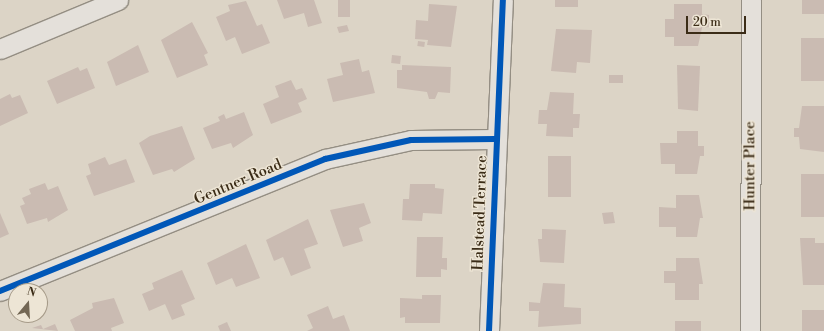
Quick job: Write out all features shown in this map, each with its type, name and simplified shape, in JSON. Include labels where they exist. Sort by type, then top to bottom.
[{"type":"street","points":[[0,49],[118,0]]},
{"type":"street","name":"Halstead Terrace","points":[[489,331],[495,139],[503,0]]},
{"type":"street","name":"Hunter Place","points":[[750,0],[750,331]]},
{"type":"street","name":"Gentner Road","points":[[0,292],[325,159],[368,147],[411,140],[495,139]]},
{"type":"building","points":[[277,0],[314,0],[322,23],[308,27],[304,13],[284,19]]},
{"type":"building","points":[[338,0],[350,0],[350,17],[338,17]]},
{"type":"building","points":[[555,0],[578,0],[578,7],[555,7]]},
{"type":"building","points":[[802,0],[824,0],[824,14],[802,14]]},
{"type":"building","points":[[246,1],[257,26],[262,24],[270,43],[242,54],[235,37],[226,41],[216,17],[230,11],[228,5]]},
{"type":"building","points":[[429,4],[457,6],[451,47],[427,45],[428,40],[415,39],[416,20],[428,21]]},
{"type":"building","points":[[674,4],[702,4],[702,14],[709,15],[709,27],[702,28],[698,46],[674,46],[674,37],[665,37],[665,19],[674,19]]},
{"type":"building","points":[[192,22],[208,53],[204,55],[208,65],[177,78],[161,40]]},
{"type":"building","points":[[347,25],[349,31],[339,33],[337,27]]},
{"type":"building","points":[[556,29],[592,30],[590,63],[577,62],[576,73],[551,71]]},
{"type":"building","points":[[801,38],[824,38],[824,81],[801,81]]},
{"type":"building","points":[[418,41],[425,42],[424,47],[417,46]]},
{"type":"building","points":[[138,45],[149,72],[116,86],[107,62]]},
{"type":"building","points":[[392,55],[401,56],[400,64],[391,63]]},
{"type":"building","points":[[359,59],[362,72],[369,70],[375,93],[333,102],[327,79],[343,75],[340,63]]},
{"type":"building","points":[[402,65],[451,67],[450,93],[438,92],[435,99],[429,99],[427,92],[397,88],[397,70],[402,70]]},
{"type":"building","points":[[677,65],[700,66],[698,111],[678,109]]},
{"type":"building","points":[[78,67],[80,71],[87,68],[95,88],[57,104],[47,81]]},
{"type":"building","points":[[609,75],[623,75],[623,83],[609,83]]},
{"type":"building","points":[[291,80],[296,90],[302,88],[307,99],[298,103],[302,112],[271,124],[263,104],[279,97],[275,86]]},
{"type":"building","points":[[550,92],[574,93],[573,114],[580,114],[579,128],[573,128],[573,137],[546,136],[547,124],[538,124],[539,110],[547,110]]},
{"type":"building","points":[[10,94],[12,98],[20,95],[28,113],[0,126],[0,99]]},
{"type":"building","points":[[802,106],[824,106],[824,152],[800,149],[799,137],[794,137],[794,128],[799,128]]},
{"type":"building","points":[[244,112],[253,135],[233,148],[231,143],[212,149],[203,128],[220,121],[218,117],[224,114],[226,119]]},
{"type":"building","points":[[182,126],[195,159],[174,172],[172,169],[153,175],[139,143],[150,136]]},
{"type":"building","points":[[677,131],[698,131],[698,146],[704,146],[704,156],[700,156],[697,174],[675,174],[675,164],[661,164],[660,143],[677,143]]},
{"type":"building","points":[[548,156],[571,156],[571,197],[548,197]]},
{"type":"building","points":[[105,157],[109,165],[126,159],[135,182],[94,196],[86,176],[91,174],[88,164]]},
{"type":"building","points":[[801,174],[824,174],[824,217],[801,217]]},
{"type":"building","points":[[45,183],[48,190],[58,186],[68,210],[48,222],[47,218],[27,224],[20,206],[25,204],[22,198],[31,194],[29,189]]},
{"type":"building","points":[[410,184],[435,184],[435,188],[444,189],[442,214],[423,213],[422,221],[402,220],[403,199],[409,199]]},
{"type":"building","points":[[676,195],[699,195],[703,218],[700,218],[697,237],[676,237],[676,227],[659,227],[659,207],[676,208]]},
{"type":"building","points":[[364,203],[371,223],[359,228],[363,241],[343,247],[330,210]]},
{"type":"building","points":[[613,212],[615,223],[604,224],[602,213]]},
{"type":"building","points":[[0,213],[9,234],[0,238]]},
{"type":"building","points":[[308,219],[318,244],[304,249],[311,268],[291,276],[283,257],[274,261],[266,240]]},
{"type":"building","points":[[542,229],[566,230],[564,263],[540,262],[538,239],[542,239]]},
{"type":"building","points":[[417,237],[443,237],[442,258],[447,258],[447,270],[441,269],[441,277],[416,277]]},
{"type":"building","points":[[800,238],[815,238],[815,243],[824,243],[824,285],[803,285]]},
{"type":"building","points":[[246,244],[260,278],[236,287],[232,278],[216,285],[207,263]]},
{"type":"building","points":[[676,258],[699,258],[703,284],[699,284],[699,300],[675,300],[675,283],[664,283],[664,271],[676,271]]},
{"type":"building","points":[[182,270],[195,299],[181,305],[185,315],[172,320],[165,304],[149,311],[142,294],[154,289],[152,283]]},
{"type":"building","points":[[543,283],[565,284],[564,307],[581,308],[581,324],[538,327],[539,311],[529,311],[529,302],[540,303]]},
{"type":"building","points":[[422,295],[441,295],[440,323],[405,323],[405,317],[400,318],[400,298],[422,299]]},
{"type":"building","points":[[114,298],[124,323],[111,328],[112,331],[75,331],[70,320],[93,308],[92,303]]},
{"type":"building","points":[[328,306],[333,319],[344,315],[350,331],[307,331],[313,328],[307,315]]},
{"type":"building","points":[[802,310],[824,310],[824,331],[802,331]]},
{"type":"building","points":[[675,321],[701,321],[701,331],[675,331]]},
{"type":"building","points":[[227,322],[231,331],[220,331],[218,326]]},
{"type":"building","points":[[55,324],[58,331],[32,328],[41,325],[43,329]]},
{"type":"cycle path","points":[[489,331],[503,0]]},
{"type":"cycle path","points":[[0,291],[325,159],[411,140],[495,139]]}]
